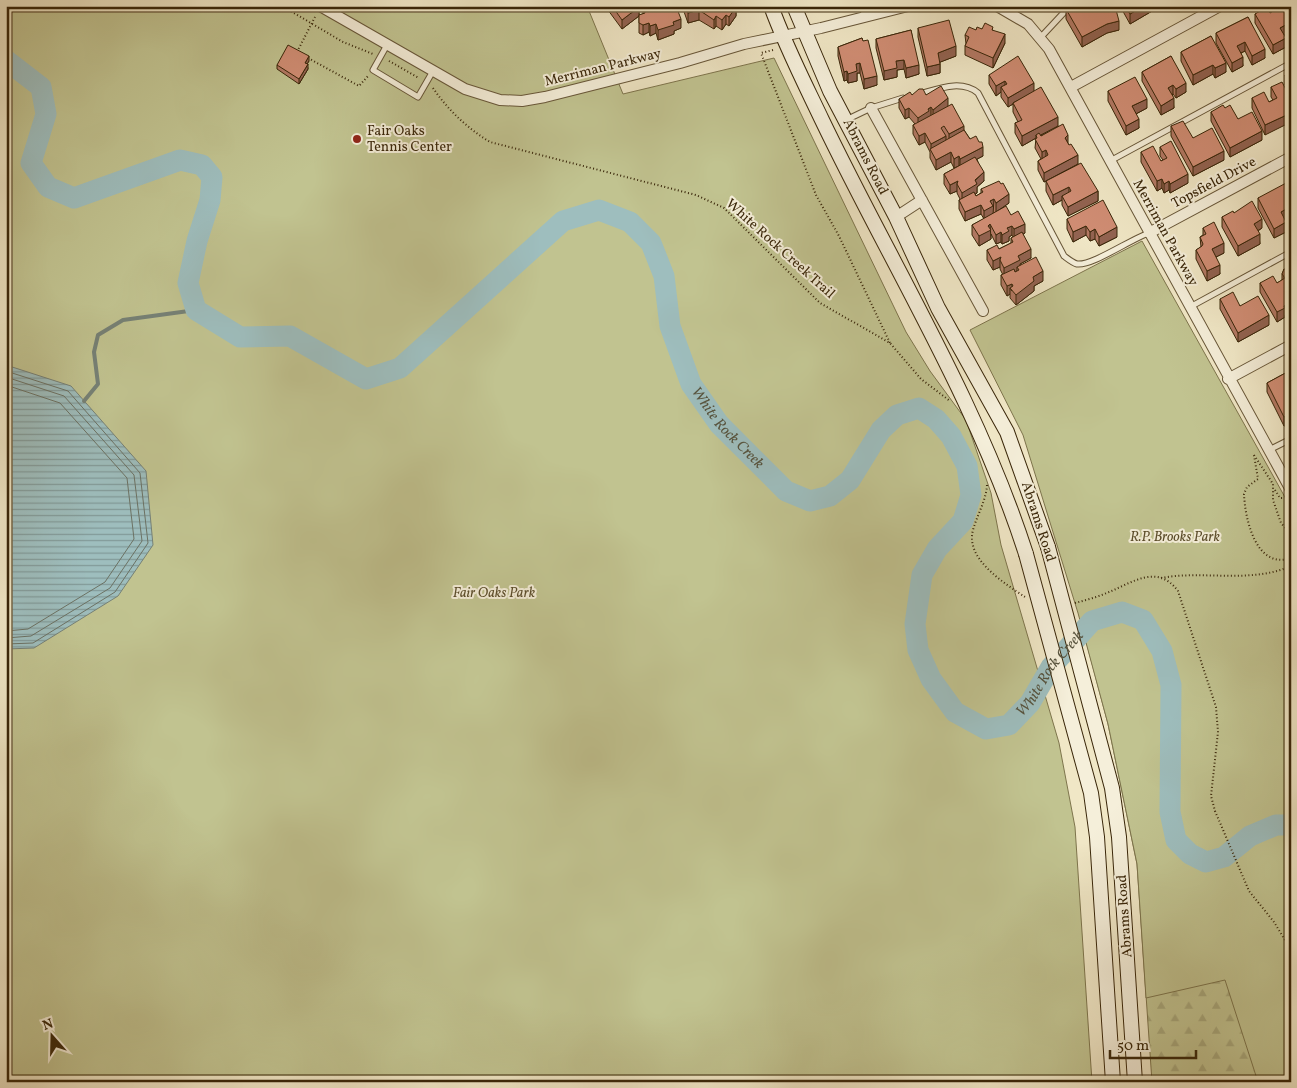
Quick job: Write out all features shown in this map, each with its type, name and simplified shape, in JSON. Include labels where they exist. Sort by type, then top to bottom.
[{"type":"main road","name":"Abrams Road","points":[[771,6],[782,37],[876,229],[986,444],[1010,505],[1026,554],[1091,793],[1097,837],[1113,1082]]},
{"type":"main road","name":"Abrams Road","points":[[794,6],[846,120],[896,217],[938,308],[1007,432],[1048,547],[1112,788],[1120,837],[1136,1082]]},
{"type":"main road","points":[[876,229],[896,217]]},
{"type":"street","name":"Merriman Parkway","points":[[320,6],[387,45],[482,96],[522,101],[545,98],[663,68],[744,44],[782,37],[908,6]]},
{"type":"street","name":"Merriman Parkway","points":[[997,6],[1028,24],[1041,38],[1071,87],[1109,161],[1228,379],[1291,490]]},
{"type":"street","points":[[1071,87],[1220,6]]},
{"type":"street","points":[[871,108],[983,311]]},
{"type":"street","name":"Topsfield Drive","points":[[1150,233],[1291,157]]},
{"type":"street","points":[[896,217],[922,200]]},
{"type":"street","points":[[1228,379],[1291,345]]},
{"type":"lane","points":[[862,18],[865,6]]},
{"type":"lane","points":[[1041,38],[1070,6]]},
{"type":"lane","points":[[387,45],[373,70],[418,97],[434,71]]},
{"type":"lane","points":[[1109,161],[1291,63]]},
{"type":"lane","points":[[846,120],[871,108],[952,86],[971,88],[978,93],[1064,256],[1076,264],[1088,263],[1138,237],[1150,233]]},
{"type":"lane","points":[[1189,307],[1291,252]]},
{"type":"lane","points":[[1269,450],[1291,439]]},
{"type":"path","name":"White Rock Creek Trail","points":[[282,6],[348,44],[381,56],[427,83],[468,127],[490,142],[696,195],[724,208],[820,303],[890,343],[921,379],[953,405]]},
{"type":"path","points":[[320,6],[296,52],[359,86],[373,70]]},
{"type":"path","points":[[773,50],[761,53],[794,143],[816,195],[839,236],[890,343]]},
{"type":"path","points":[[1291,507],[1286,498],[1280,498],[1274,490],[1254,455],[1258,479],[1247,487],[1244,494],[1256,542],[1265,555],[1272,559],[1291,558]]},
{"type":"path","points":[[985,477],[986,495],[972,532],[972,546],[980,561],[1026,598]]},
{"type":"path","points":[[1274,490],[1273,500],[1281,523],[1291,534]]},
{"type":"path","points":[[1291,513],[1291,522]]},
{"type":"path","points":[[1158,578],[1178,575],[1270,573],[1291,566]]},
{"type":"path","points":[[1074,604],[1110,592],[1138,578],[1147,576],[1171,583],[1178,591],[1216,707],[1218,732],[1211,796],[1219,822],[1249,891],[1274,922],[1291,950]]},
{"type":"green space","name":"Fair Oaks Park","points":[[6,6],[587,6],[623,94],[774,58],[906,332],[930,371],[966,420],[991,493],[1001,545],[1059,743],[1075,827],[1092,1082],[6,1082]]},
{"type":"green space","name":"R.P. Brooks Park","points":[[1142,241],[1291,508],[1291,1082],[1258,1082],[1225,980],[1146,998],[1137,864],[1108,724],[1078,613],[1023,435],[970,330]]},
{"type":"green space","points":[[1094,623],[1291,1082],[1152,1082],[1137,864],[1108,724],[1086,641]]},
{"type":"water","points":[[6,365],[71,386],[146,471],[153,545],[118,596],[34,648],[6,649]]},
{"type":"building","points":[[612,6],[639,6],[639,7],[622,20]]},
{"type":"building","points":[[643,6],[676,6],[681,19],[673,22],[674,25],[658,30],[656,24],[650,26],[649,23],[643,25],[639,23],[639,15],[645,13]]},
{"type":"building","points":[[685,6],[736,7],[729,17],[726,15],[722,20],[716,16],[714,20],[699,10],[688,13]]},
{"type":"building","points":[[1072,6],[1081,6],[1083,9],[1089,6],[1115,6],[1119,21],[1107,24],[1082,37],[1066,9]]},
{"type":"building","points":[[1125,6],[1144,6],[1130,14]]},
{"type":"building","points":[[1273,6],[1288,6],[1291,12],[1291,22],[1280,28],[1286,38],[1273,45],[1255,14],[1267,7],[1270,13],[1275,10]]},
{"type":"building","points":[[1248,17],[1265,49],[1252,56],[1245,42],[1237,46],[1243,57],[1232,63],[1216,33]]},
{"type":"building","points":[[949,20],[956,46],[938,53],[940,64],[927,67],[918,28]]},
{"type":"building","points":[[985,23],[993,27],[992,30],[1005,34],[993,58],[965,46],[969,37],[965,35],[969,27],[976,30],[977,27],[982,29]]},
{"type":"building","points":[[911,30],[919,65],[906,68],[904,60],[896,61],[897,68],[884,71],[876,39]]},
{"type":"building","points":[[1211,36],[1226,63],[1215,68],[1213,65],[1193,75],[1181,52]]},
{"type":"building","points":[[862,38],[863,41],[868,40],[877,76],[864,79],[860,63],[856,64],[857,71],[848,74],[847,71],[844,72],[838,47]]},
{"type":"building","points":[[288,45],[309,56],[305,63],[308,64],[299,79],[277,65]]},
{"type":"building","points":[[1018,56],[1034,83],[1008,98],[1001,87],[1007,84],[1005,81],[996,86],[989,75]]},
{"type":"building","points":[[1171,56],[1186,83],[1176,89],[1173,85],[1168,88],[1174,98],[1161,106],[1142,72]]},
{"type":"building","points":[[1291,69],[1291,80],[1288,81],[1285,75]]},
{"type":"building","points":[[1135,77],[1147,99],[1132,106],[1139,119],[1126,126],[1108,91]]},
{"type":"building","points":[[1282,82],[1291,99],[1291,113],[1265,125],[1252,98],[1264,92],[1269,102],[1277,98],[1271,87]]},
{"type":"building","points":[[941,86],[948,98],[933,110],[931,107],[928,109],[929,111],[918,118],[909,108],[905,110],[899,99],[910,92],[912,95],[919,89],[923,89],[926,95]]},
{"type":"building","points":[[1041,87],[1058,117],[1022,136],[1015,123],[1022,120],[1013,103]]},
{"type":"building","points":[[952,104],[964,126],[949,134],[944,126],[941,128],[946,136],[931,144],[925,133],[919,136],[913,125]]},
{"type":"building","points":[[1223,105],[1225,108],[1230,105],[1238,119],[1252,112],[1262,131],[1230,148],[1211,112]]},
{"type":"building","points":[[1183,121],[1193,138],[1212,128],[1224,151],[1193,167],[1171,126]]},
{"type":"building","points":[[1063,124],[1068,135],[1065,138],[1078,155],[1044,173],[1038,161],[1048,155],[1046,150],[1042,152],[1035,139],[1037,138],[1036,135],[1039,133],[1041,136]]},
{"type":"building","points":[[964,130],[970,139],[976,136],[979,142],[982,142],[983,147],[960,159],[959,156],[954,159],[951,152],[936,160],[930,149]]},
{"type":"building","points":[[1171,141],[1188,174],[1170,184],[1169,181],[1164,184],[1162,179],[1157,181],[1141,152],[1153,146],[1161,161],[1167,158],[1160,147]]},
{"type":"building","points":[[975,157],[984,172],[975,180],[977,184],[962,193],[957,184],[958,181],[950,185],[944,174]]},
{"type":"building","points":[[1081,163],[1098,191],[1068,207],[1062,196],[1071,191],[1069,187],[1053,195],[1046,181]]},
{"type":"building","points":[[999,181],[1001,184],[1003,183],[1009,194],[996,203],[994,199],[990,201],[993,206],[984,211],[981,205],[965,212],[959,200],[974,192],[976,196],[983,192],[981,189]]},
{"type":"building","points":[[1288,182],[1291,187],[1291,213],[1288,208],[1281,212],[1286,222],[1274,229],[1258,198]]},
{"type":"building","points":[[1103,200],[1117,227],[1099,237],[1095,229],[1090,232],[1086,226],[1073,232],[1067,219]]},
{"type":"building","points":[[1252,201],[1262,219],[1254,224],[1260,234],[1238,246],[1222,217],[1233,211],[1234,213]]},
{"type":"building","points":[[1006,206],[1011,215],[1018,211],[1025,224],[1014,229],[1012,226],[1007,228],[1009,231],[1002,235],[1001,232],[996,235],[990,224],[988,226],[991,230],[979,236],[972,225]]},
{"type":"building","points":[[1214,222],[1224,243],[1212,249],[1220,265],[1207,271],[1196,250],[1203,244],[1200,237],[1206,234],[1203,228]]},
{"type":"building","points":[[1022,232],[1031,249],[1018,256],[1020,260],[1004,268],[1000,260],[1001,257],[993,261],[987,250],[997,245],[999,249],[1013,242],[1011,238]]},
{"type":"building","points":[[1036,257],[1043,271],[1033,277],[1034,281],[1016,295],[1010,288],[1013,286],[1012,284],[1007,286],[1001,275],[1014,269],[1015,272],[1019,270],[1017,267]]},
{"type":"building","points":[[1284,269],[1291,270],[1291,303],[1277,312],[1260,283],[1273,276],[1277,283],[1285,278],[1282,274]]},
{"type":"building","points":[[1233,292],[1240,306],[1258,296],[1269,315],[1238,333],[1220,299]]},
{"type":"building","points":[[1291,370],[1291,413],[1284,417],[1267,383]]},
{"type":"waterway","name":"White Rock Creek","points":[[6,60],[41,87],[46,114],[31,163],[48,187],[74,198],[180,160],[202,165],[212,177],[210,200],[197,241],[188,283],[196,310],[240,337],[290,336],[366,379],[400,368],[563,221],[599,210],[630,222],[651,243],[664,276],[670,326],[691,384],[719,424],[786,491],[810,501],[830,496],[850,480],[881,430],[897,415],[919,408],[936,419],[951,436],[967,466],[971,495],[963,521],[937,549],[922,575],[915,624],[918,650],[931,679],[955,712],[986,729],[1009,725],[1030,703],[1051,667],[1092,621],[1122,612],[1143,620],[1162,651],[1171,685],[1170,812],[1176,840],[1190,854],[1206,862],[1224,857],[1250,836],[1276,825],[1291,825]]},
{"type":"waterway","points":[[84,401],[98,384],[94,352],[98,335],[123,320],[196,310]]},
{"type":"place","name":"Fair Oaks Tennis Center","points":[[357,139]]}]
